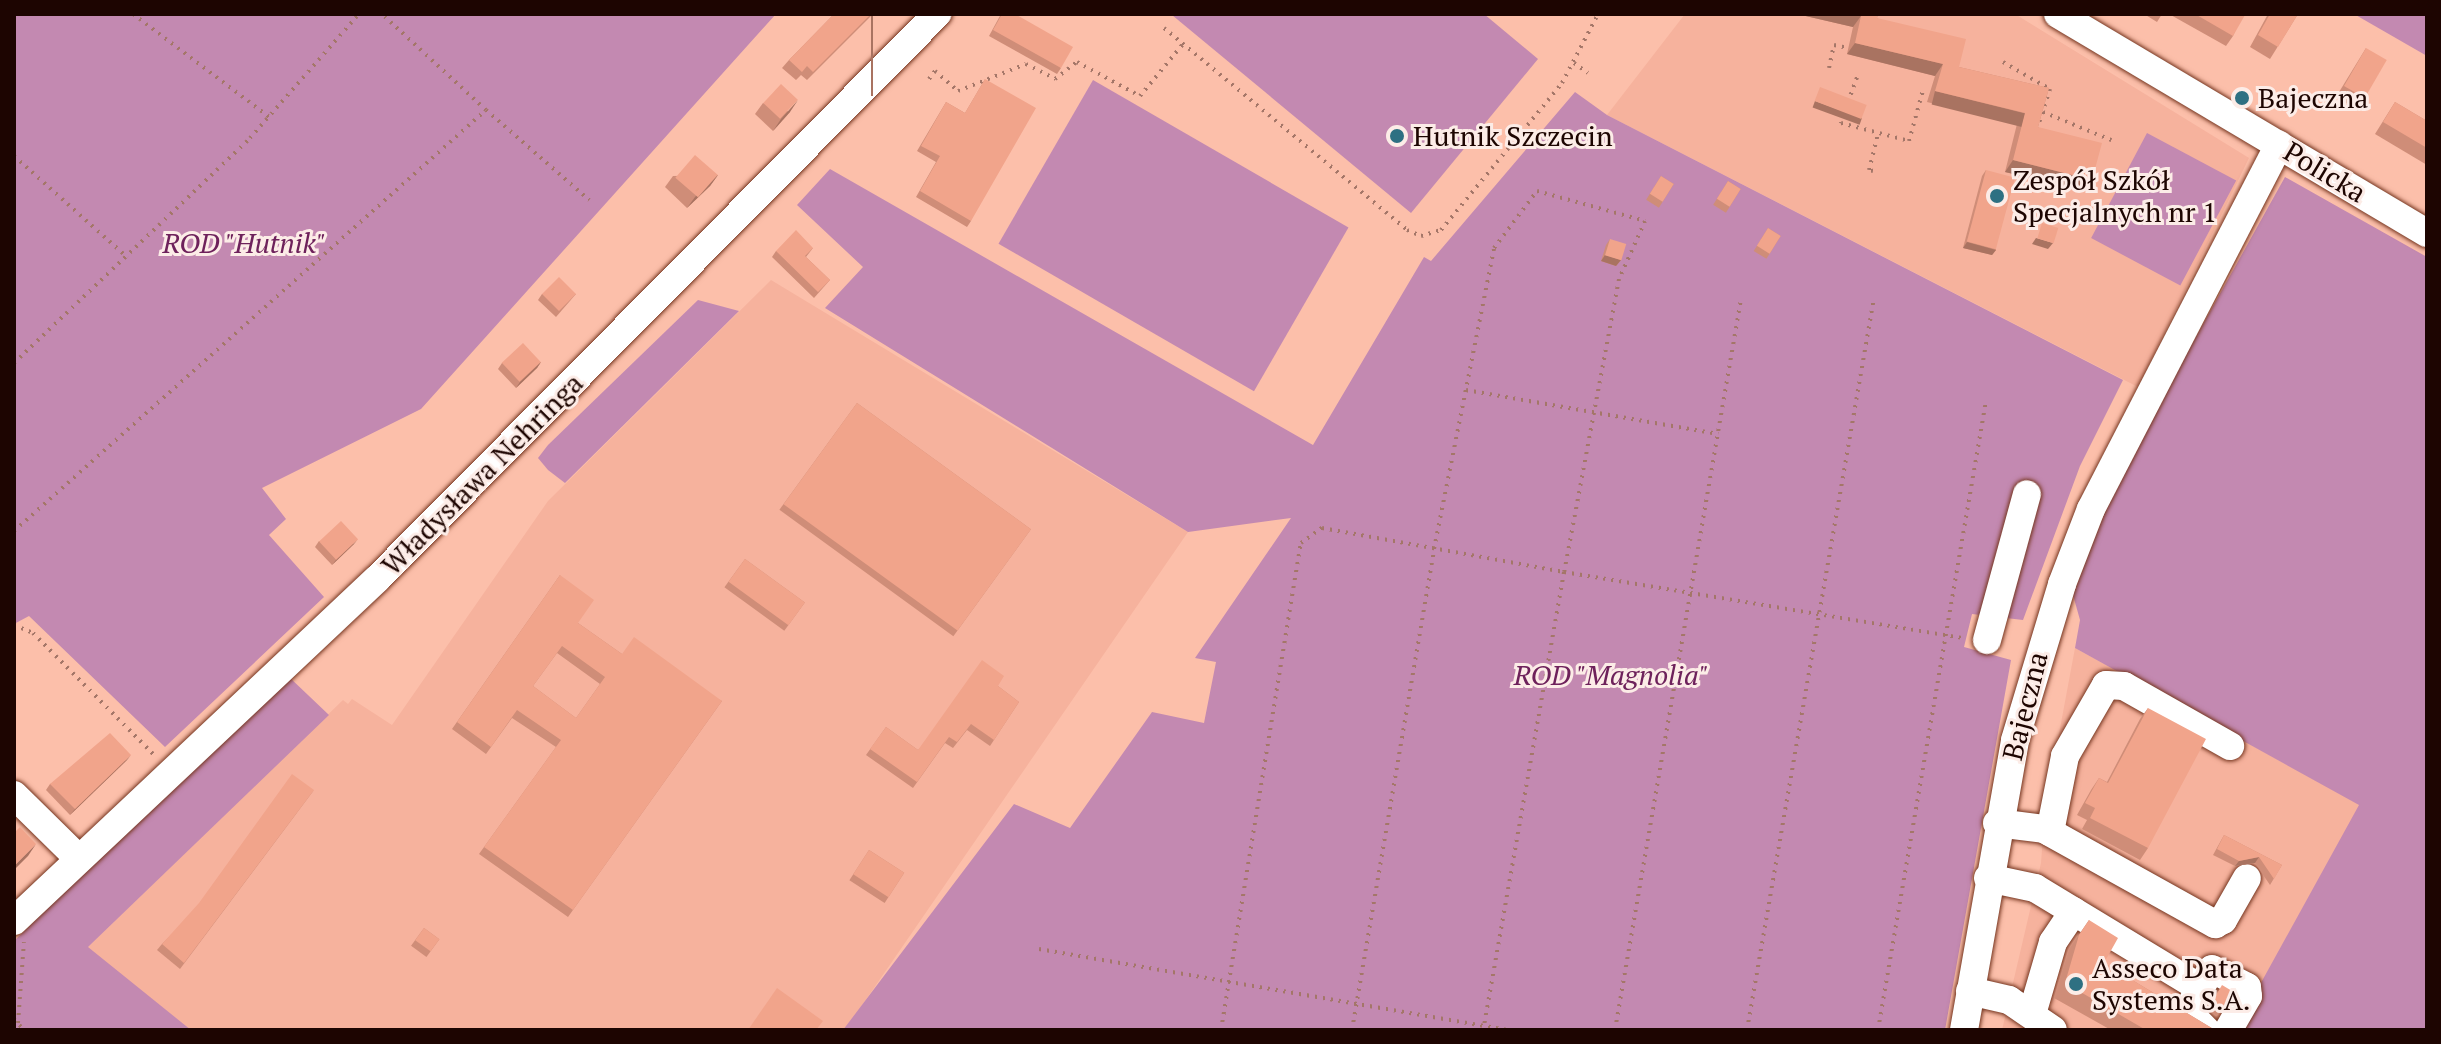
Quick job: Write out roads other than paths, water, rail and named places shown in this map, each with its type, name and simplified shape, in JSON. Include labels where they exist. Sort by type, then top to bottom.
[{"type":"street","name":"Władysława Nehringa","points":[[20,915],[77,857],[387,569],[937,14]]},
{"type":"street","name":"Policka","points":[[2058,14],[2427,233]]},
{"type":"street","name":"Bajeczna","points":[[1964,1030],[1997,823],[2037,655],[2091,509],[2279,145]]},
{"type":"street","points":[[1976,639],[2027,494]]},
{"type":"street","points":[[2050,832],[2065,756],[2106,685],[2124,686],[2230,746]]},
{"type":"street","points":[[14,795],[77,857]]},
{"type":"street","points":[[1997,823],[2050,832],[2215,924],[2223,920],[2247,878]]},
{"type":"street","points":[[1988,878],[2035,888],[2200,988]]},
{"type":"street","points":[[1970,991],[2009,1000],[2042,1022],[2053,942],[2074,911]]},
{"type":"street","points":[[2206,1030],[2191,1021],[2187,1011],[2212,969],[2247,987],[2248,996],[2228,1030]]},
{"type":"place","name":"Bajeczna","points":[[2242,98]]},
{"type":"place","name":"Hutnik Szczecin","points":[[1397,136]]},
{"type":"place","name":"Zespół Szkół Specjalnych nr 1","points":[[1997,196]]},
{"type":"place","name":"Asseco Data Systems S.A.","points":[[2076,984]]},
{"type":"park label","name":"ROD \"Hutnik\"","points":[[244,243]]},
{"type":"park label","name":"ROD \"Magnolia\"","points":[[1611,675]]}]
